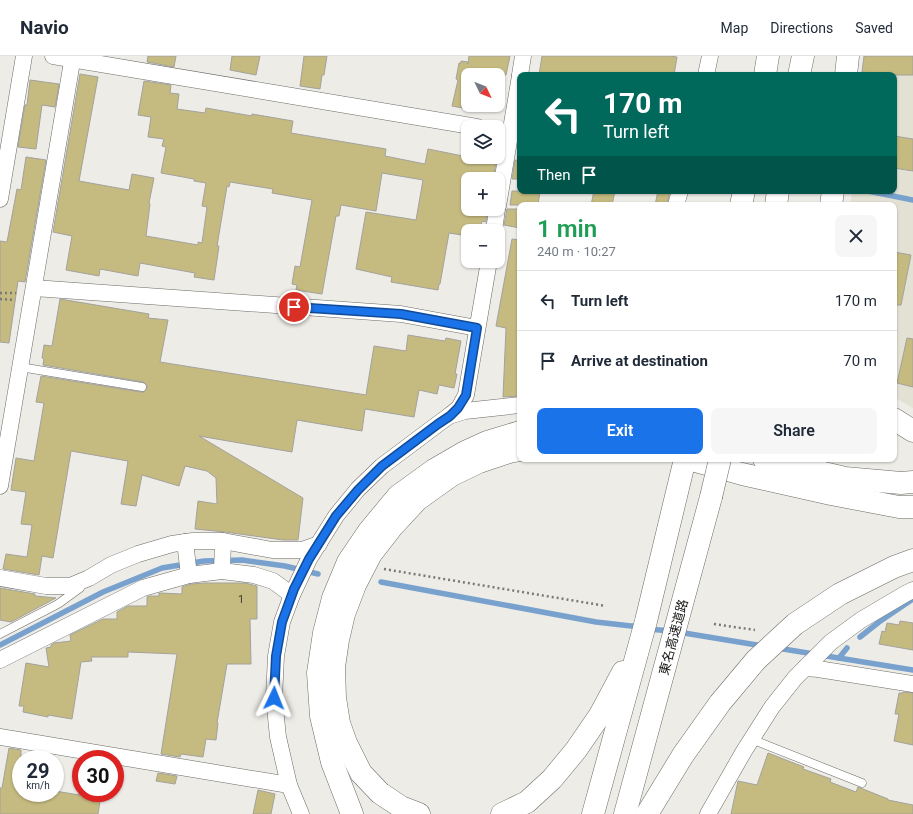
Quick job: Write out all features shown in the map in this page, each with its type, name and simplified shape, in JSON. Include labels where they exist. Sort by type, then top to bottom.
[{"type":"highway","points":[[765,72],[768,56]]},
{"type":"highway","points":[[799,72],[802,56]]},
{"type":"highway","points":[[846,72],[848,56]]},
{"type":"highway","points":[[897,421],[913,430]]},
{"type":"highway","points":[[352,814],[332,762],[321,716],[318,673],[324,633],[333,598],[348,562],[369,531],[398,496],[434,470],[465,452],[487,442],[517,433]]},
{"type":"highway","points":[[419,814],[401,807],[380,793],[361,773],[346,743],[339,723],[335,698],[334,667],[344,614],[355,585],[371,554],[392,526],[417,500],[452,475],[479,462],[517,451]]},
{"type":"highway","points":[[593,814],[644,629],[678,488],[686,462]]},
{"type":"highway","points":[[698,462],[742,474],[831,494],[899,507],[913,507]]},
{"type":"highway","name":"東名高速道路","points":[[625,814],[719,462]]},
{"type":"highway","points":[[777,462],[845,478],[901,483],[913,482]]},
{"type":"highway","points":[[647,814],[696,735],[720,703],[760,656],[795,624],[840,594],[894,567],[913,560]]},
{"type":"highway","points":[[502,814],[527,802],[552,779],[576,750],[600,715],[644,629]]},
{"type":"street","points":[[0,199],[24,56]]},
{"type":"street","points":[[53,56],[73,58],[461,124]]},
{"type":"street","points":[[521,72],[523,56]]},
{"type":"street","points":[[707,72],[710,56]]},
{"type":"street","points":[[0,486],[73,58]]},
{"type":"street","points":[[504,172],[517,93]]},
{"type":"street","points":[[301,814],[289,785],[278,737],[274,698],[276,656],[282,622],[293,592],[309,559],[336,516],[358,490],[382,466],[450,416],[458,408],[466,395],[488,268]]},
{"type":"street","points":[[34,288],[401,314],[477,328]]},
{"type":"street","points":[[450,416],[466,411],[517,405]]},
{"type":"street","points":[[0,578],[46,586],[70,586],[89,578],[111,565],[138,554],[172,544],[193,541],[223,541],[272,550],[302,550],[319,544]]},
{"type":"street","points":[[222,571],[223,541]]},
{"type":"street","points":[[186,542],[189,575]]},
{"type":"street","points":[[0,660],[143,588],[189,575],[222,571],[254,575],[273,581],[293,592]]},
{"type":"street","points":[[708,814],[751,739],[772,707],[794,678],[828,645],[860,620],[913,590]]},
{"type":"street","points":[[807,666],[913,684]]},
{"type":"street","points":[[0,737],[289,785]]},
{"type":"lane","points":[[20,367],[142,387]]},
{"type":"lane","points":[[0,634],[58,604],[111,565]]},
{"type":"lane","points":[[751,739],[862,783]]},
{"type":"path","points":[[382,568],[606,606]]},
{"type":"path","points":[[714,624],[755,630]]},
{"type":"shaded area","points":[[867,56],[913,56],[913,408],[897,399],[897,202],[850,202],[852,194],[897,194],[897,72],[865,72]]},
{"type":"building","points":[[148,56],[176,56],[174,67],[147,62]]},
{"type":"building","points":[[232,56],[260,56],[256,75],[230,70]]},
{"type":"building","points":[[304,56],[327,56],[320,89],[300,86]]},
{"type":"building","points":[[469,56],[510,56],[506,75],[505,68],[461,68],[461,108],[452,106],[458,80],[456,79],[459,63],[461,63],[461,61],[468,62],[468,64]]},
{"type":"building","points":[[542,56],[677,57],[674,72],[539,72]]},
{"type":"building","points":[[864,56],[913,56],[913,75],[897,75],[897,72],[862,72]]},
{"type":"building","points":[[80,74],[98,77],[79,181],[129,190],[132,174],[154,178],[149,203],[146,236],[198,245],[198,242],[202,243],[207,207],[202,206],[206,183],[194,181],[194,179],[161,173],[166,147],[162,146],[164,139],[148,137],[151,117],[138,115],[144,81],[171,85],[170,93],[179,94],[177,109],[205,113],[206,108],[293,121],[291,133],[386,149],[385,156],[425,164],[428,149],[461,156],[461,164],[496,164],[494,172],[461,172],[461,216],[486,216],[486,222],[482,221],[481,224],[461,224],[461,235],[449,233],[438,290],[391,282],[392,277],[356,269],[366,212],[416,220],[423,180],[382,173],[376,211],[341,205],[339,216],[336,216],[322,294],[296,290],[297,285],[292,284],[295,266],[300,267],[312,200],[272,193],[273,189],[230,182],[229,187],[227,186],[217,246],[219,246],[214,280],[194,277],[195,273],[140,263],[138,276],[100,269],[99,276],[66,270],[72,236],[53,232]]},
{"type":"building","points":[[30,80],[59,84],[55,107],[42,105],[36,149],[18,147],[25,105],[27,105]]},
{"type":"building","points":[[897,136],[913,139],[913,171],[897,168]]},
{"type":"building","points":[[26,157],[46,160],[25,282],[18,281],[9,343],[0,342],[0,241],[7,242],[17,189],[21,190]]},
{"type":"building","points":[[515,160],[517,160],[517,179],[512,179]]},
{"type":"building","points":[[512,191],[517,191],[517,194],[540,194],[538,202],[517,202],[517,205],[510,205]]},
{"type":"building","points":[[593,194],[614,194],[613,202],[592,202]]},
{"type":"building","points":[[657,194],[669,194],[668,202],[656,202]]},
{"type":"building","points":[[507,209],[517,209],[517,227],[504,224]]},
{"type":"building","points":[[512,239],[517,240],[517,396],[503,397],[506,328],[496,326]]},
{"type":"building","points":[[897,253],[911,255],[901,305],[897,305]]},
{"type":"building","points":[[60,299],[149,314],[148,318],[168,320],[160,362],[366,395],[374,346],[406,351],[408,335],[445,341],[446,338],[461,341],[455,374],[457,374],[454,388],[439,385],[437,394],[419,390],[414,417],[365,409],[362,431],[297,420],[292,452],[199,436],[303,498],[298,540],[283,540],[195,529],[198,501],[217,504],[216,478],[207,471],[185,466],[179,486],[142,475],[136,506],[121,504],[128,461],[71,451],[53,558],[42,556],[39,575],[3,569],[6,554],[27,557],[32,525],[21,524],[26,492],[11,490],[16,458],[34,461],[44,403],[36,402],[41,376],[141,392],[144,392],[147,388],[147,385],[143,382],[43,365],[44,359],[42,358],[44,345],[52,346]]},
{"type":"building","points":[[907,338],[913,339],[913,387],[897,383]]},
{"type":"building","points":[[245,583],[257,586],[257,619],[250,619],[251,664],[227,664],[217,723],[216,740],[206,739],[203,757],[181,754],[180,757],[161,754],[177,654],[128,652],[128,657],[91,657],[92,661],[81,662],[72,719],[48,715],[48,717],[23,712],[24,706],[19,706],[26,663],[49,667],[46,648],[51,647],[54,643],[71,641],[70,635],[103,619],[117,619],[117,612],[128,606],[147,606],[147,597],[159,596],[159,593],[182,594],[182,587],[191,584]]},
{"type":"building","points":[[0,588],[35,594],[35,596],[56,598],[11,622],[0,620]]},
{"type":"building","points":[[900,621],[913,623],[913,650],[879,644],[882,631],[885,632],[887,623],[899,625]]},
{"type":"building","points":[[899,693],[913,693],[913,745],[894,741],[899,714],[895,714]]},
{"type":"building","points":[[9,748],[21,750],[12,750],[12,802],[64,802],[64,792],[72,794],[72,802],[100,802],[98,814],[0,814],[0,788],[2,788]]},
{"type":"building","points":[[768,753],[804,767],[803,769],[831,779],[830,782],[856,792],[858,787],[888,800],[913,805],[913,814],[731,814],[738,781],[757,785]]},
{"type":"building","points":[[158,773],[177,776],[175,784],[156,781]]},
{"type":"building","points":[[258,790],[275,794],[271,814],[253,814]]},
{"type":"waterway","points":[[883,194],[913,200]]},
{"type":"waterway","points":[[0,645],[103,592],[162,568],[204,561],[242,560],[285,566],[318,574]]},
{"type":"waterway","points":[[381,582],[596,622],[640,627]]},
{"type":"waterway","points":[[860,637],[913,599]]},
{"type":"waterway","points":[[649,629],[670,631]]},
{"type":"waterway","points":[[678,632],[763,646]]},
{"type":"waterway","points":[[777,648],[913,670]]},
{"type":"waterway","points":[[839,658],[847,648]]},
{"type":"route","points":[[274,698],[276,656],[282,622],[294,589],[309,559],[336,516],[358,490],[382,466],[450,416],[458,408],[466,395],[477,328],[401,314],[294,307]]}]
